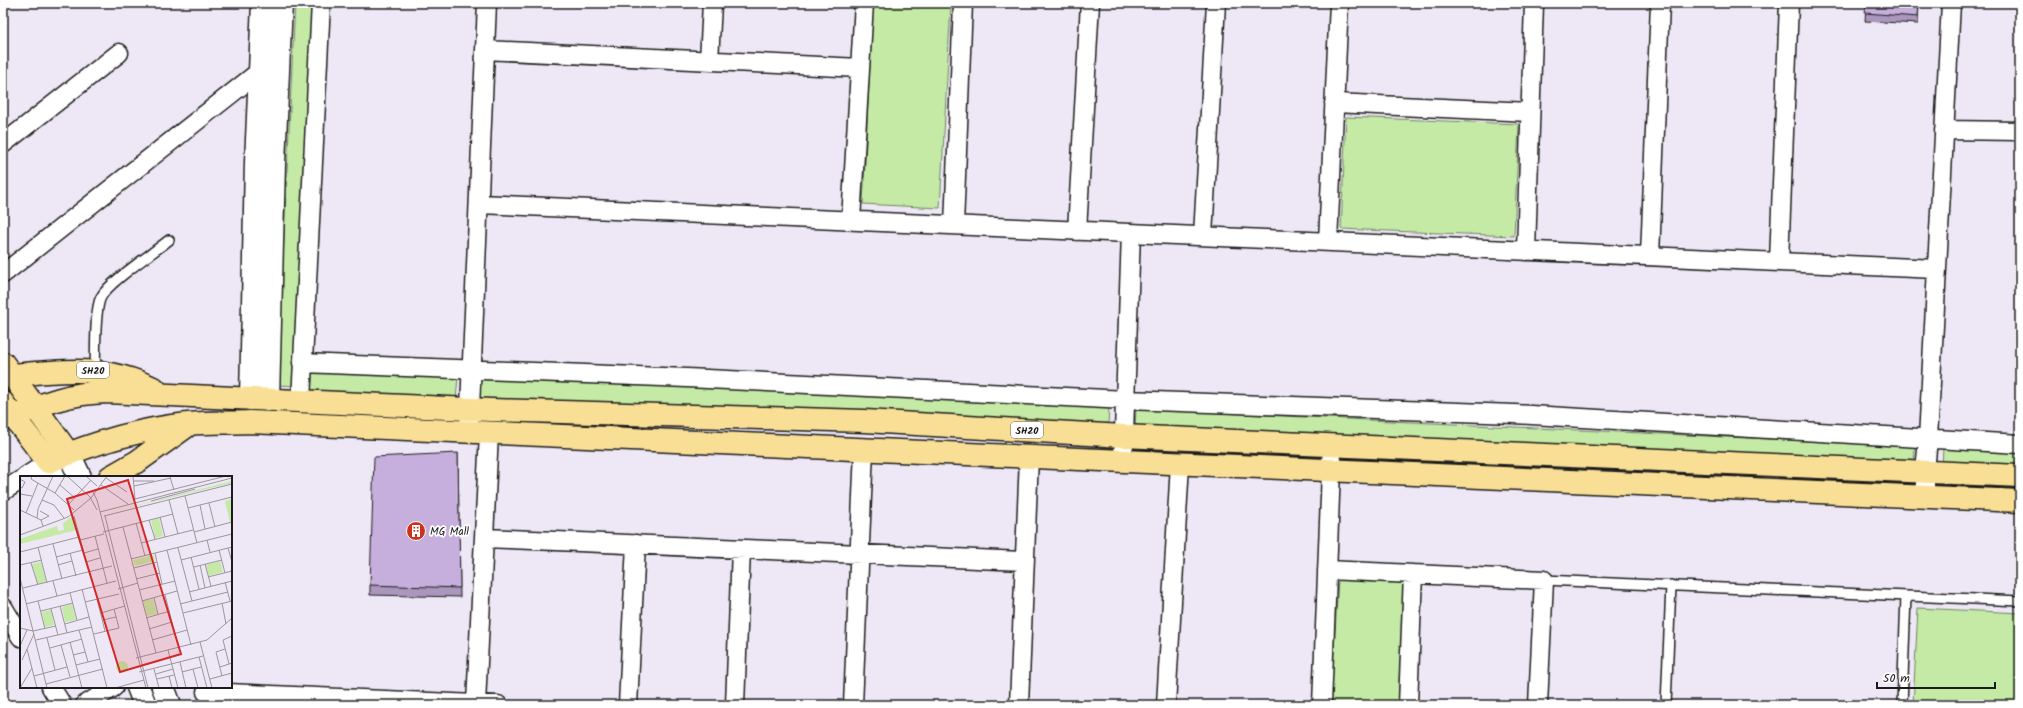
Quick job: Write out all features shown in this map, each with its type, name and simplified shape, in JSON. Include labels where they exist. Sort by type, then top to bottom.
[{"type":"main road","name":"SH20","points":[[8,369],[95,371],[139,381],[169,396]]},
{"type":"main road","name":"SH20","points":[[8,369],[69,454]]},
{"type":"main road","name":"SH20","points":[[51,470],[8,410],[36,406],[82,393],[107,392],[470,409],[865,421],[1124,436],[1332,444],[2020,476]]},
{"type":"main road","points":[[51,470],[69,454],[110,438],[189,424],[250,422],[2020,502]]},
{"type":"main road","points":[[112,476],[138,461],[189,424]]},
{"type":"street","points":[[260,399],[260,71],[263,3]]},
{"type":"street","points":[[260,399],[274,163],[281,3]]},
{"type":"street","points":[[300,401],[321,3]]},
{"type":"street","points":[[476,704],[484,538],[479,432],[470,409],[487,3]]},
{"type":"street","points":[[709,61],[712,3]]},
{"type":"street","points":[[851,220],[864,3]]},
{"type":"street","points":[[954,225],[963,3]]},
{"type":"street","points":[[1078,231],[1090,3]]},
{"type":"street","points":[[1203,236],[1216,3]]},
{"type":"street","points":[[1328,242],[1339,3]]},
{"type":"street","points":[[1526,251],[1534,3]]},
{"type":"street","points":[[1650,256],[1660,3]]},
{"type":"street","points":[[1779,262],[1789,3]]},
{"type":"street","points":[[1926,497],[1925,471],[1928,439],[1950,3]]},
{"type":"street","points":[[485,50],[860,68]]},
{"type":"street","points":[[3,144],[119,53]]},
{"type":"street","points":[[3,274],[260,71]]},
{"type":"street","points":[[1334,103],[1530,112]]},
{"type":"street","points":[[1944,130],[2020,131]]},
{"type":"street","points":[[479,204],[1937,269]]},
{"type":"street","points":[[1123,461],[1131,233]]},
{"type":"street","points":[[302,363],[1126,400],[1514,414],[2020,444]]},
{"type":"street","points":[[1322,705],[1332,444]]},
{"type":"street","points":[[853,705],[864,450]]},
{"type":"street","points":[[69,454],[80,476]]},
{"type":"street","points":[[1019,705],[1029,457]]},
{"type":"street","points":[[1166,705],[1180,464]]},
{"type":"street","points":[[29,476],[51,470]]},
{"type":"street","points":[[3,491],[20,481]]},
{"type":"street","points":[[484,538],[1024,561]]},
{"type":"street","points":[[628,705],[636,544]]},
{"type":"street","points":[[735,705],[741,549]]},
{"type":"street","points":[[1328,570],[1544,580],[1538,705]]},
{"type":"street","points":[[1408,705],[1413,574]]},
{"type":"street","points":[[3,607],[12,630]]},
{"type":"street","points":[[53,688],[62,705]]},
{"type":"street","points":[[85,705],[112,688]]},
{"type":"street","points":[[138,688],[145,705]]},
{"type":"street","points":[[163,688],[170,705]]},
{"type":"street","points":[[206,692],[441,704],[498,705]]},
{"type":"lane","points":[[95,371],[100,298],[108,288],[169,240]]},
{"type":"lane","points":[[1544,580],[2020,601]]},
{"type":"lane","points":[[1666,705],[1671,585]]},
{"type":"lane","points":[[1902,705],[1906,596]]},
{"type":"green space","points":[[295,3],[315,3],[297,386],[277,385]]},
{"type":"green space","points":[[873,3],[951,3],[940,208],[863,204]]},
{"type":"green space","points":[[1346,117],[1519,124],[1514,236],[1341,229]]},
{"type":"green space","points":[[312,371],[458,377],[456,399],[311,392]]},
{"type":"green space","points":[[479,377],[1109,406],[1108,427],[478,398]]},
{"type":"green space","points":[[1136,409],[1915,446],[1914,466],[1135,429]]},
{"type":"green space","points":[[1943,448],[2020,451],[2020,470],[1942,467]]},
{"type":"green space","points":[[1338,580],[1404,583],[1398,705],[1331,705]]},
{"type":"green space","points":[[1918,608],[2020,613],[2020,705],[1913,705]]},
{"type":"green space","points":[[196,700],[284,705],[198,705]]},
{"type":"building","points":[[1866,3],[1919,3],[1918,17],[1865,13]]},
{"type":"building","name":"MG Mall","points":[[458,453],[460,588],[370,585],[374,457]]},
{"type":"place","name":"MG Mall","points":[[416,531]]}]
